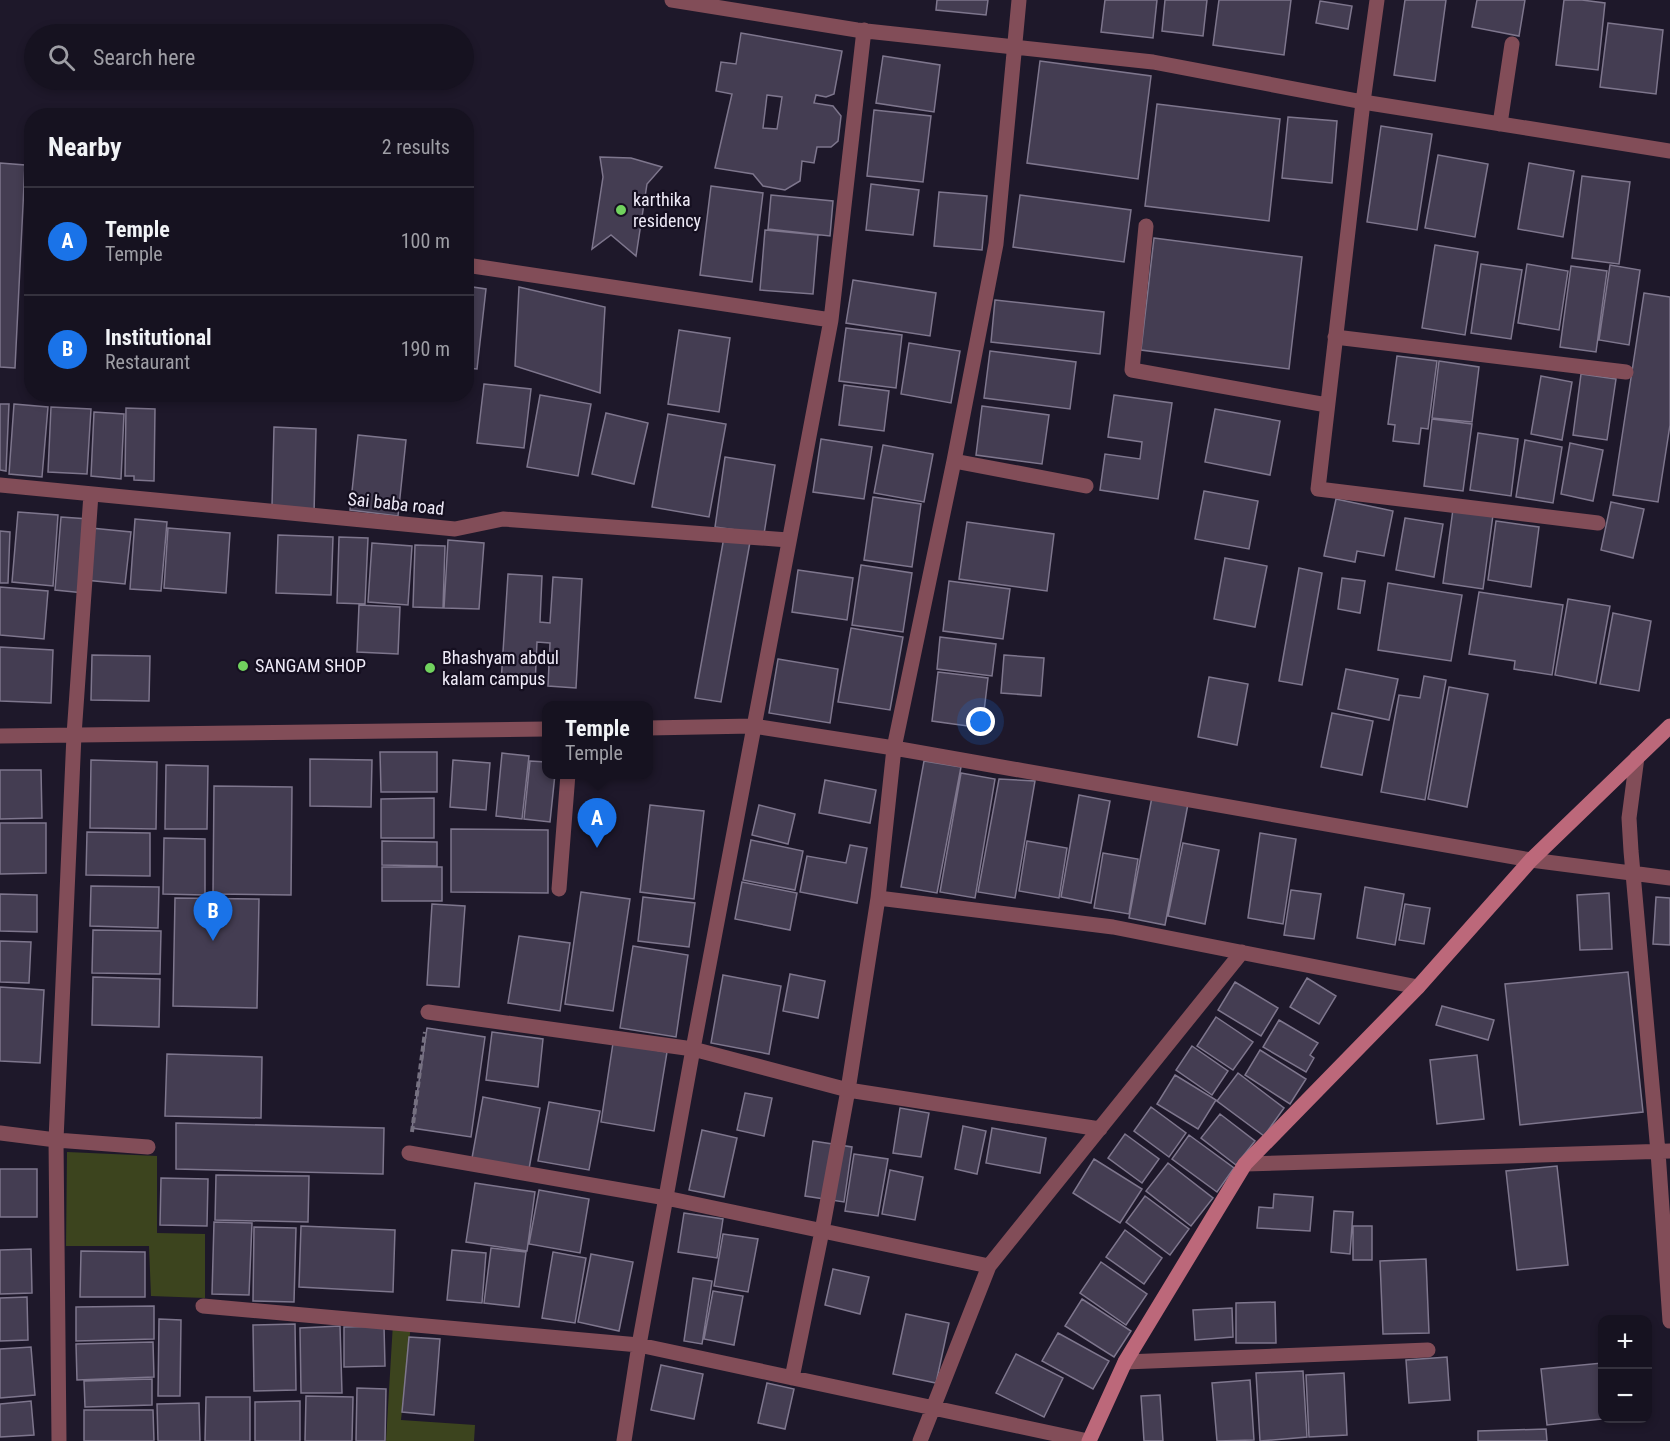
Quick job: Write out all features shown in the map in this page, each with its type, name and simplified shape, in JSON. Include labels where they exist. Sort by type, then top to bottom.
[{"type":"street","points":[[672,0],[864,30],[1153,62],[1363,102],[1670,151]]},
{"type":"street","points":[[792,1378],[848,1090],[878,898],[894,748],[954,461],[996,244],[1019,0]]},
{"type":"street","points":[[1377,0],[1318,489],[1598,523]]},
{"type":"street","points":[[624,1441],[693,1049],[831,320],[864,30]]},
{"type":"street","points":[[1500,124],[1512,44]]},
{"type":"street","points":[[1146,226],[1132,370],[1327,405]]},
{"type":"street","points":[[474,266],[831,320]]},
{"type":"street","points":[[1335,337],[1626,372]]},
{"type":"street","points":[[954,461],[1086,486]]},
{"type":"street","name":"Sai baba road","points":[[0,485],[455,530],[503,519],[788,540]]},
{"type":"street","points":[[59,1441],[56,1140],[74,735],[91,494]]},
{"type":"street","points":[[653,728],[753,726],[894,748],[1532,860],[1670,878]]},
{"type":"street","points":[[203,1305],[639,1346],[1089,1441],[1125,1362],[1245,1164],[1418,987],[1532,860],[1670,726]]},
{"type":"street","points":[[0,736],[542,729]]},
{"type":"street","points":[[1637,757],[1629,818],[1633,874],[1664,1152],[1670,1321]]},
{"type":"street","points":[[559,889],[568,779]]},
{"type":"street","points":[[878,898],[1113,927],[1418,987]]},
{"type":"street","points":[[920,1441],[989,1266],[1242,952]]},
{"type":"street","points":[[428,1012],[693,1049],[848,1090],[1100,1129]]},
{"type":"street","points":[[0,1133],[148,1147]]},
{"type":"street","points":[[1245,1164],[1664,1152]]},
{"type":"street","points":[[409,1153],[666,1198],[989,1266]]},
{"type":"street","points":[[1125,1362],[1428,1350]]},
{"type":"path","points":[[409,1153],[428,1012]]},
{"type":"green space","points":[[67,1152],[157,1156],[157,1233],[205,1234],[205,1298],[151,1296],[149,1246],[66,1246]]},
{"type":"green space","points":[[393,1323],[411,1324],[401,1420],[475,1425],[474,1441],[386,1441]]},
{"type":"building","points":[[937,0],[988,0],[986,15],[936,10]]},
{"type":"building","points":[[1105,0],[1157,0],[1153,38],[1101,32]]},
{"type":"building","points":[[1165,0],[1207,0],[1203,36],[1162,31]]},
{"type":"building","points":[[1219,0],[1291,0],[1284,55],[1213,45]]},
{"type":"building","points":[[1405,0],[1446,0],[1435,81],[1394,75]]},
{"type":"building","points":[[1477,0],[1525,0],[1519,36],[1472,27]]},
{"type":"building","points":[[1564,0],[1605,3],[1598,70],[1556,65]]},
{"type":"building","points":[[1320,1],[1352,6],[1348,29],[1316,23]]},
{"type":"building","points":[[1608,23],[1663,30],[1656,94],[1600,87]]},
{"type":"building","points":[[741,33],[842,51],[834,94],[826,97],[816,95],[814,103],[833,106],[841,116],[838,141],[831,147],[817,147],[814,163],[802,161],[800,181],[785,190],[763,186],[753,174],[715,168],[732,94],[716,91],[721,62],[736,64]],"holes":[[[767,95],[782,97],[777,129],[763,128]]]},
{"type":"building","points":[[883,56],[940,65],[934,112],[876,103]]},
{"type":"building","points":[[1040,61],[1151,76],[1138,179],[1027,163]]},
{"type":"building","points":[[1157,104],[1280,119],[1269,221],[1145,206]]},
{"type":"building","points":[[874,110],[931,116],[923,182],[867,176]]},
{"type":"building","points":[[1288,117],[1337,121],[1332,183],[1282,178]]},
{"type":"building","points":[[1381,126],[1432,134],[1417,230],[1367,222]]},
{"type":"building","points":[[1438,155],[1488,164],[1475,237],[1425,228]]},
{"type":"building","name":"karthika residency","points":[[600,157],[631,158],[662,167],[647,184],[636,256],[611,235],[592,249],[603,177]]},
{"type":"building","points":[[0,163],[24,165],[24,185],[15,368],[0,367]]},
{"type":"building","points":[[1529,163],[1574,171],[1563,237],[1518,229]]},
{"type":"building","points":[[1582,176],[1630,182],[1619,264],[1572,258]]},
{"type":"building","points":[[871,184],[919,190],[913,235],[866,230]]},
{"type":"building","points":[[711,186],[763,193],[752,282],[700,275]]},
{"type":"building","points":[[939,192],[987,196],[982,250],[934,246]]},
{"type":"building","points":[[771,195],[833,201],[830,236],[768,229]]},
{"type":"building","points":[[1020,195],[1131,210],[1124,262],[1013,247]]},
{"type":"building","points":[[765,230],[818,235],[813,294],[760,290]]},
{"type":"building","points":[[1154,238],[1302,257],[1289,369],[1141,350]]},
{"type":"building","points":[[1435,245],[1478,252],[1465,335],[1422,328]]},
{"type":"building","points":[[1481,264],[1522,270],[1511,339],[1471,333]]},
{"type":"building","points":[[1527,264],[1568,271],[1559,330],[1518,323]]},
{"type":"building","points":[[1610,265],[1640,270],[1629,345],[1599,340]]},
{"type":"building","points":[[1571,266],[1607,271],[1596,352],[1560,347]]},
{"type":"building","points":[[853,280],[936,293],[930,336],[846,323]]},
{"type":"building","points":[[474,287],[486,289],[477,369],[474,369]]},
{"type":"building","points":[[519,287],[605,307],[600,393],[515,366]]},
{"type":"building","points":[[1644,293],[1670,297],[1670,425],[1658,502],[1613,495]]},
{"type":"building","points":[[995,300],[1104,312],[1100,354],[991,342]]},
{"type":"building","points":[[846,328],[902,335],[896,388],[839,381]]},
{"type":"building","points":[[679,330],[730,338],[719,412],[668,404]]},
{"type":"building","points":[[909,343],[960,351],[951,403],[901,394]]},
{"type":"building","points":[[990,351],[1076,362],[1070,409],[984,398]]},
{"type":"building","points":[[1397,356],[1437,361],[1428,429],[1421,428],[1419,444],[1393,441],[1395,425],[1388,424]]},
{"type":"building","points":[[1439,361],[1479,367],[1472,422],[1432,418]]},
{"type":"building","points":[[1581,374],[1616,379],[1607,440],[1573,435]]},
{"type":"building","points":[[1541,376],[1572,382],[1562,440],[1531,434]]},
{"type":"building","points":[[484,384],[531,389],[524,448],[477,443]]},
{"type":"building","points":[[844,385],[889,391],[884,431],[839,425]]},
{"type":"building","points":[[540,395],[591,404],[578,476],[527,467]]},
{"type":"building","points":[[1114,395],[1172,403],[1158,499],[1100,490],[1105,454],[1140,459],[1142,442],[1108,437]]},
{"type":"building","points":[[0,404],[9,404],[6,471],[0,470]]},
{"type":"building","points":[[14,404],[48,407],[42,477],[9,474]]},
{"type":"building","points":[[982,406],[1049,415],[1042,464],[976,455]]},
{"type":"building","points":[[51,407],[91,409],[87,474],[48,472]]},
{"type":"building","points":[[126,408],[155,409],[154,481],[134,480],[134,476],[125,476]]},
{"type":"building","points":[[1215,409],[1280,421],[1270,475],[1205,462]]},
{"type":"building","points":[[94,412],[124,414],[121,479],[91,476]]},
{"type":"building","points":[[606,413],[648,423],[634,484],[592,474]]},
{"type":"building","points":[[668,414],[726,424],[709,517],[652,507]]},
{"type":"building","points":[[1432,419],[1472,424],[1463,491],[1424,486]]},
{"type":"building","points":[[274,427],[316,429],[314,514],[272,506]]},
{"type":"building","points":[[1478,433],[1518,439],[1511,496],[1470,490]]},
{"type":"building","points":[[358,435],[406,440],[398,516],[350,510]]},
{"type":"building","points":[[821,439],[872,447],[864,499],[813,492]]},
{"type":"building","points":[[1525,440],[1562,447],[1553,503],[1516,497]]},
{"type":"building","points":[[1570,443],[1603,450],[1593,501],[1561,494]]},
{"type":"building","points":[[883,445],[933,454],[924,502],[874,493]]},
{"type":"building","points":[[725,457],[775,465],[764,534],[715,527]]},
{"type":"building","points":[[1204,491],[1258,501],[1249,549],[1195,539]]},
{"type":"building","points":[[873,497],[921,504],[912,567],[864,560]]},
{"type":"building","points":[[1336,499],[1393,511],[1384,556],[1357,551],[1355,562],[1324,556]]},
{"type":"building","points":[[1611,502],[1644,509],[1633,558],[1601,550]]},
{"type":"building","points":[[1453,509],[1493,515],[1483,589],[1443,583]]},
{"type":"building","points":[[18,512],[58,515],[53,586],[12,582]]},
{"type":"building","points":[[61,517],[89,519],[84,593],[55,590]]},
{"type":"building","points":[[1405,518],[1443,524],[1434,577],[1396,570]]},
{"type":"building","points":[[135,519],[167,522],[161,591],[130,589]]},
{"type":"building","points":[[1496,521],[1539,527],[1531,587],[1488,580]]},
{"type":"building","points":[[967,522],[1054,534],[1047,591],[959,579]]},
{"type":"building","points":[[91,528],[131,532],[125,584],[85,580]]},
{"type":"building","points":[[168,528],[230,533],[226,593],[164,588]]},
{"type":"building","points":[[0,531],[10,532],[8,583],[0,583]]},
{"type":"building","points":[[278,535],[333,537],[331,595],[276,593]]},
{"type":"building","points":[[339,537],[368,538],[365,604],[337,603]]},
{"type":"building","points":[[724,537],[750,542],[721,702],[695,698]]},
{"type":"building","points":[[448,540],[484,543],[479,609],[444,608]]},
{"type":"building","points":[[372,543],[412,546],[408,605],[368,602]]},
{"type":"building","points":[[415,545],[445,546],[443,608],[413,607]]},
{"type":"building","points":[[1225,558],[1267,566],[1255,627],[1214,619]]},
{"type":"building","points":[[861,565],[912,573],[903,632],[852,625]]},
{"type":"building","points":[[1299,568],[1322,573],[1302,685],[1279,681]]},
{"type":"building","points":[[798,570],[853,578],[847,620],[792,612]]},
{"type":"building","points":[[508,574],[542,576],[540,622],[550,623],[553,577],[582,579],[576,688],[548,686],[550,643],[537,642],[535,685],[501,683]]},
{"type":"building","points":[[1342,578],[1365,581],[1360,613],[1338,609]]},
{"type":"building","points":[[949,581],[1010,589],[1003,639],[943,631]]},
{"type":"building","points":[[1388,583],[1462,595],[1451,661],[1378,650]]},
{"type":"building","points":[[0,587],[48,591],[44,639],[0,635]]},
{"type":"building","points":[[1479,592],[1563,605],[1552,675],[1514,669],[1515,661],[1469,654]]},
{"type":"building","points":[[1568,599],[1610,606],[1596,683],[1555,675]]},
{"type":"building","points":[[359,605],[400,607],[398,654],[357,652]]},
{"type":"building","points":[[1613,613],[1651,621],[1639,691],[1600,684]]},
{"type":"building","points":[[851,628],[903,637],[890,710],[838,702]]},
{"type":"building","points":[[940,637],[996,644],[992,676],[937,669]]},
{"type":"building","points":[[0,647],[53,650],[51,703],[0,701]]},
{"type":"building","points":[[92,655],[150,656],[149,701],[91,700]]},
{"type":"building","points":[[1004,655],[1044,658],[1041,696],[1001,693]]},
{"type":"building","points":[[778,659],[838,669],[830,723],[769,713]]},
{"type":"building","points":[[1346,669],[1398,679],[1389,720],[1338,709]]},
{"type":"building","points":[[938,672],[988,678],[982,728],[932,721]]},
{"type":"building","points":[[1424,676],[1446,680],[1425,800],[1381,792],[1399,695],[1420,698]]},
{"type":"building","points":[[1209,677],[1248,684],[1237,745],[1198,737]]},
{"type":"building","points":[[1449,687],[1488,694],[1467,807],[1428,799]]},
{"type":"building","points":[[1332,713],[1373,721],[1362,775],[1321,767]]},
{"type":"building","points":[[380,752],[437,752],[437,792],[381,792]]},
{"type":"building","points":[[502,753],[529,756],[522,819],[496,816]]},
{"type":"building","points":[[310,759],[372,760],[371,807],[310,806]]},
{"type":"building","points":[[91,760],[157,762],[156,829],[90,828]]},
{"type":"building","points":[[453,760],[490,763],[486,810],[450,807]]},
{"type":"building","points":[[530,761],[542,762],[542,779],[554,779],[550,822],[524,819]]},
{"type":"building","points":[[924,761],[961,767],[937,893],[901,887]]},
{"type":"building","points":[[166,765],[208,766],[207,829],[165,829]]},
{"type":"building","points":[[0,770],[41,770],[42,818],[0,819]]},
{"type":"building","points":[[961,773],[995,779],[975,898],[940,892]]},
{"type":"building","points":[[999,779],[1035,781],[1015,898],[978,892]]},
{"type":"building","points":[[825,780],[876,790],[870,823],[819,813]]},
{"type":"building","points":[[214,786],[292,787],[291,895],[213,894]]},
{"type":"building","points":[[1079,795],[1110,801],[1091,903],[1061,897]]},
{"type":"building","points":[[1152,797],[1188,804],[1165,925],[1129,918]]},
{"type":"building","points":[[434,798],[434,838],[381,838],[381,799]]},
{"type":"building","points":[[650,805],[704,811],[694,899],[640,892]]},
{"type":"building","points":[[759,805],[795,814],[788,844],[752,835]]},
{"type":"building","points":[[0,823],[46,823],[46,873],[0,874]]},
{"type":"building","points":[[451,829],[548,830],[548,893],[451,892]]},
{"type":"building","points":[[87,832],[150,833],[150,876],[86,875]]},
{"type":"building","points":[[1260,833],[1296,839],[1283,924],[1248,918]]},
{"type":"building","points":[[164,838],[205,839],[205,895],[163,894]]},
{"type":"building","points":[[751,840],[803,851],[795,890],[743,880]]},
{"type":"building","points":[[382,841],[437,842],[437,866],[382,865]]},
{"type":"building","points":[[1027,841],[1067,848],[1059,898],[1019,891]]},
{"type":"building","points":[[1183,843],[1219,850],[1205,924],[1168,916]]},
{"type":"building","points":[[850,845],[867,848],[857,903],[800,892],[807,856],[846,863]]},
{"type":"building","points":[[1103,853],[1138,859],[1129,914],[1094,908]]},
{"type":"building","points":[[382,867],[442,867],[442,901],[382,901]]},
{"type":"building","points":[[742,882],[797,893],[790,930],[735,919]]},
{"type":"building","points":[[91,886],[159,887],[158,928],[90,926]]},
{"type":"building","points":[[1365,887],[1404,894],[1395,945],[1357,938]]},
{"type":"building","points":[[1291,890],[1321,894],[1314,939],[1284,935]]},
{"type":"building","points":[[581,892],[630,899],[613,1011],[565,1004]]},
{"type":"building","points":[[1609,893],[1612,949],[1580,950],[1577,895]]},
{"type":"building","points":[[0,894],[37,895],[37,932],[0,931]]},
{"type":"building","points":[[643,897],[695,903],[689,947],[638,941]]},
{"type":"building","points":[[1656,897],[1670,898],[1670,945],[1653,944]]},
{"type":"building","points":[[175,898],[259,899],[257,1008],[173,1006]]},
{"type":"building","points":[[432,904],[465,906],[459,987],[427,985]]},
{"type":"building","points":[[1405,904],[1430,908],[1424,944],[1399,940]]},
{"type":"building","points":[[93,930],[161,931],[160,974],[92,973]]},
{"type":"building","points":[[519,936],[570,943],[560,1011],[508,1003]]},
{"type":"building","points":[[0,941],[31,942],[29,983],[0,982]]},
{"type":"building","points":[[633,946],[688,955],[676,1037],[620,1028]]},
{"type":"building","points":[[1628,972],[1643,1112],[1520,1125],[1505,984]]},
{"type":"building","points":[[790,974],[825,981],[818,1018],[783,1011]]},
{"type":"building","points":[[723,975],[781,986],[769,1054],[711,1043]]},
{"type":"building","points":[[93,977],[160,979],[159,1027],[92,1025]]},
{"type":"building","points":[[1307,978],[1336,996],[1319,1024],[1290,1007]]},
{"type":"building","points":[[1235,982],[1278,1008],[1261,1036],[1218,1010]]},
{"type":"building","points":[[0,987],[44,990],[40,1063],[0,1061]]},
{"type":"building","points":[[1442,1006],[1494,1020],[1488,1040],[1436,1025]]},
{"type":"building","points":[[1216,1017],[1253,1042],[1233,1070],[1197,1046]]},
{"type":"building","points":[[1279,1020],[1318,1043],[1310,1055],[1314,1058],[1306,1072],[1263,1047]]},
{"type":"building","points":[[427,1028],[485,1037],[471,1137],[412,1128]]},
{"type":"building","points":[[492,1032],[543,1039],[538,1087],[486,1080]]},
{"type":"building","points":[[613,1043],[667,1052],[654,1131],[601,1122]]},
{"type":"building","points":[[1192,1046],[1228,1071],[1212,1095],[1176,1070]]},
{"type":"building","points":[[1260,1050],[1306,1079],[1290,1104],[1245,1075]]},
{"type":"building","points":[[167,1054],[262,1057],[261,1118],[165,1116]]},
{"type":"building","points":[[1477,1055],[1484,1119],[1437,1124],[1430,1060]]},
{"type":"building","points":[[1238,1073],[1284,1108],[1264,1136],[1217,1101]]},
{"type":"building","points":[[1175,1075],[1216,1100],[1198,1129],[1157,1104]]},
{"type":"building","points":[[745,1093],[772,1098],[764,1136],[737,1130]]},
{"type":"building","points":[[483,1097],[540,1108],[529,1169],[472,1158]]},
{"type":"building","points":[[549,1102],[600,1111],[589,1170],[538,1161]]},
{"type":"building","points":[[1151,1107],[1186,1133],[1169,1157],[1134,1131]]},
{"type":"building","points":[[900,1108],[929,1113],[921,1157],[893,1153]]},
{"type":"building","points":[[1220,1114],[1255,1141],[1236,1165],[1201,1138]]},
{"type":"building","points":[[176,1123],[384,1128],[383,1174],[176,1169]]},
{"type":"building","points":[[963,1126],[986,1131],[977,1174],[955,1169]]},
{"type":"building","points":[[992,1128],[1046,1138],[1040,1173],[986,1163]]},
{"type":"building","points":[[702,1130],[737,1138],[724,1197],[689,1190]]},
{"type":"building","points":[[1125,1134],[1159,1159],[1142,1183],[1108,1158]]},
{"type":"building","points":[[1189,1135],[1234,1168],[1217,1192],[1172,1159]]},
{"type":"building","points":[[813,1141],[852,1147],[844,1202],[805,1196]]},
{"type":"building","points":[[854,1154],[888,1159],[878,1216],[845,1211]]},
{"type":"building","points":[[1094,1159],[1142,1189],[1120,1223],[1073,1193]]},
{"type":"building","points":[[1168,1163],[1213,1198],[1191,1226],[1146,1191]]},
{"type":"building","points":[[1557,1166],[1568,1265],[1517,1270],[1506,1171]]},
{"type":"building","points":[[0,1169],[37,1169],[37,1217],[0,1217]]},
{"type":"building","points":[[890,1170],[923,1177],[915,1220],[882,1214]]},
{"type":"building","points":[[216,1175],[309,1176],[308,1222],[215,1220]]},
{"type":"building","points":[[161,1178],[208,1179],[207,1226],[160,1225]]},
{"type":"building","points":[[475,1183],[535,1192],[527,1251],[466,1242]]},
{"type":"building","points":[[539,1190],[589,1199],[580,1253],[529,1244]]},
{"type":"building","points":[[1274,1194],[1313,1197],[1310,1231],[1257,1228],[1259,1207],[1273,1208]]},
{"type":"building","points":[[1145,1196],[1189,1229],[1170,1255],[1126,1222]]},
{"type":"building","points":[[1334,1211],[1353,1212],[1350,1254],[1331,1252]]},
{"type":"building","points":[[684,1213],[723,1219],[717,1258],[678,1252]]},
{"type":"building","points":[[214,1222],[252,1223],[249,1295],[212,1294]]},
{"type":"building","points":[[301,1226],[395,1230],[393,1292],[299,1287]]},
{"type":"building","points":[[1353,1226],[1372,1226],[1372,1260],[1353,1260]]},
{"type":"building","points":[[254,1227],[296,1228],[294,1302],[253,1301]]},
{"type":"building","points":[[1125,1230],[1162,1258],[1144,1284],[1106,1257]]},
{"type":"building","points":[[723,1234],[758,1239],[748,1292],[714,1286]]},
{"type":"building","points":[[491,1248],[526,1252],[519,1307],[484,1303]]},
{"type":"building","points":[[31,1249],[32,1293],[0,1294],[0,1250]]},
{"type":"building","points":[[452,1250],[486,1253],[482,1303],[447,1300]]},
{"type":"building","points":[[81,1251],[145,1252],[145,1297],[80,1297]]},
{"type":"building","points":[[553,1252],[586,1258],[575,1323],[542,1318]]},
{"type":"building","points":[[591,1254],[633,1262],[619,1331],[578,1322]]},
{"type":"building","points":[[1426,1259],[1429,1333],[1383,1334],[1380,1261]]},
{"type":"building","points":[[1101,1262],[1147,1294],[1126,1325],[1080,1293]]},
{"type":"building","points":[[833,1269],[869,1277],[860,1314],[825,1305]]},
{"type":"building","points":[[693,1278],[712,1281],[702,1344],[684,1341]]},
{"type":"building","points":[[713,1291],[743,1296],[734,1345],[704,1339]]},
{"type":"building","points":[[27,1297],[28,1340],[0,1341],[0,1298]]},
{"type":"building","points":[[1082,1299],[1131,1331],[1114,1357],[1065,1326]]},
{"type":"building","points":[[1275,1302],[1276,1343],[1236,1343],[1236,1303]]},
{"type":"building","points":[[154,1306],[154,1339],[76,1341],[76,1307]]},
{"type":"building","points":[[1232,1308],[1233,1337],[1195,1340],[1193,1310]]},
{"type":"building","points":[[906,1314],[949,1323],[936,1383],[893,1374]]},
{"type":"building","points":[[159,1319],[181,1320],[180,1396],[158,1396]]},
{"type":"building","points":[[295,1324],[296,1390],[254,1391],[253,1325]]},
{"type":"building","points":[[340,1326],[342,1393],[301,1393],[300,1328]]},
{"type":"building","points":[[384,1326],[385,1366],[344,1367],[344,1327]]},
{"type":"building","points":[[1058,1333],[1109,1361],[1093,1389],[1042,1361]]},
{"type":"building","points":[[409,1337],[440,1339],[434,1415],[402,1412]]},
{"type":"building","points":[[153,1342],[154,1377],[77,1380],[76,1344]]},
{"type":"building","points":[[31,1347],[35,1395],[0,1398],[0,1349]]},
{"type":"building","points":[[1016,1354],[1063,1378],[1044,1417],[996,1393]]},
{"type":"building","points":[[1447,1357],[1450,1400],[1409,1403],[1406,1360]]},
{"type":"building","points":[[1598,1363],[1598,1419],[1547,1425],[1541,1369]]},
{"type":"building","points":[[661,1365],[703,1374],[694,1419],[651,1410]]},
{"type":"building","points":[[1303,1371],[1307,1437],[1260,1441],[1256,1373]]},
{"type":"building","points":[[1344,1373],[1347,1435],[1309,1437],[1306,1375]]},
{"type":"building","points":[[152,1379],[152,1405],[85,1407],[84,1381]]},
{"type":"building","points":[[1250,1380],[1254,1440],[1217,1441],[1212,1383]]},
{"type":"building","points":[[767,1383],[794,1389],[785,1429],[758,1423]]},
{"type":"building","points":[[357,1388],[386,1389],[385,1441],[356,1441]]},
{"type":"building","points":[[1160,1395],[1163,1441],[1144,1441],[1141,1396]]},
{"type":"building","points":[[306,1396],[353,1397],[352,1441],[305,1441]]},
{"type":"building","points":[[206,1397],[250,1397],[250,1441],[205,1441]]},
{"type":"building","points":[[31,1401],[34,1435],[0,1437],[0,1404]]},
{"type":"building","points":[[300,1401],[300,1441],[255,1441],[255,1402]]},
{"type":"building","points":[[199,1403],[200,1441],[158,1441],[157,1404]]},
{"type":"building","points":[[84,1410],[153,1410],[154,1441],[84,1441]]},
{"type":"building","points":[[1546,1429],[1547,1441],[1478,1441],[1478,1431]]},
{"type":"place","name":"karthika residency","points":[[621,210]]},
{"type":"place","name":"SANGAM SHOP","points":[[243,666]]},
{"type":"place","name":"Bhashyam abdul kalam campus","points":[[430,668]]},
{"type":"place","name":"Temple","points":[[597,848]]},
{"type":"place","name":"Institutional","points":[[213,941]]}]
